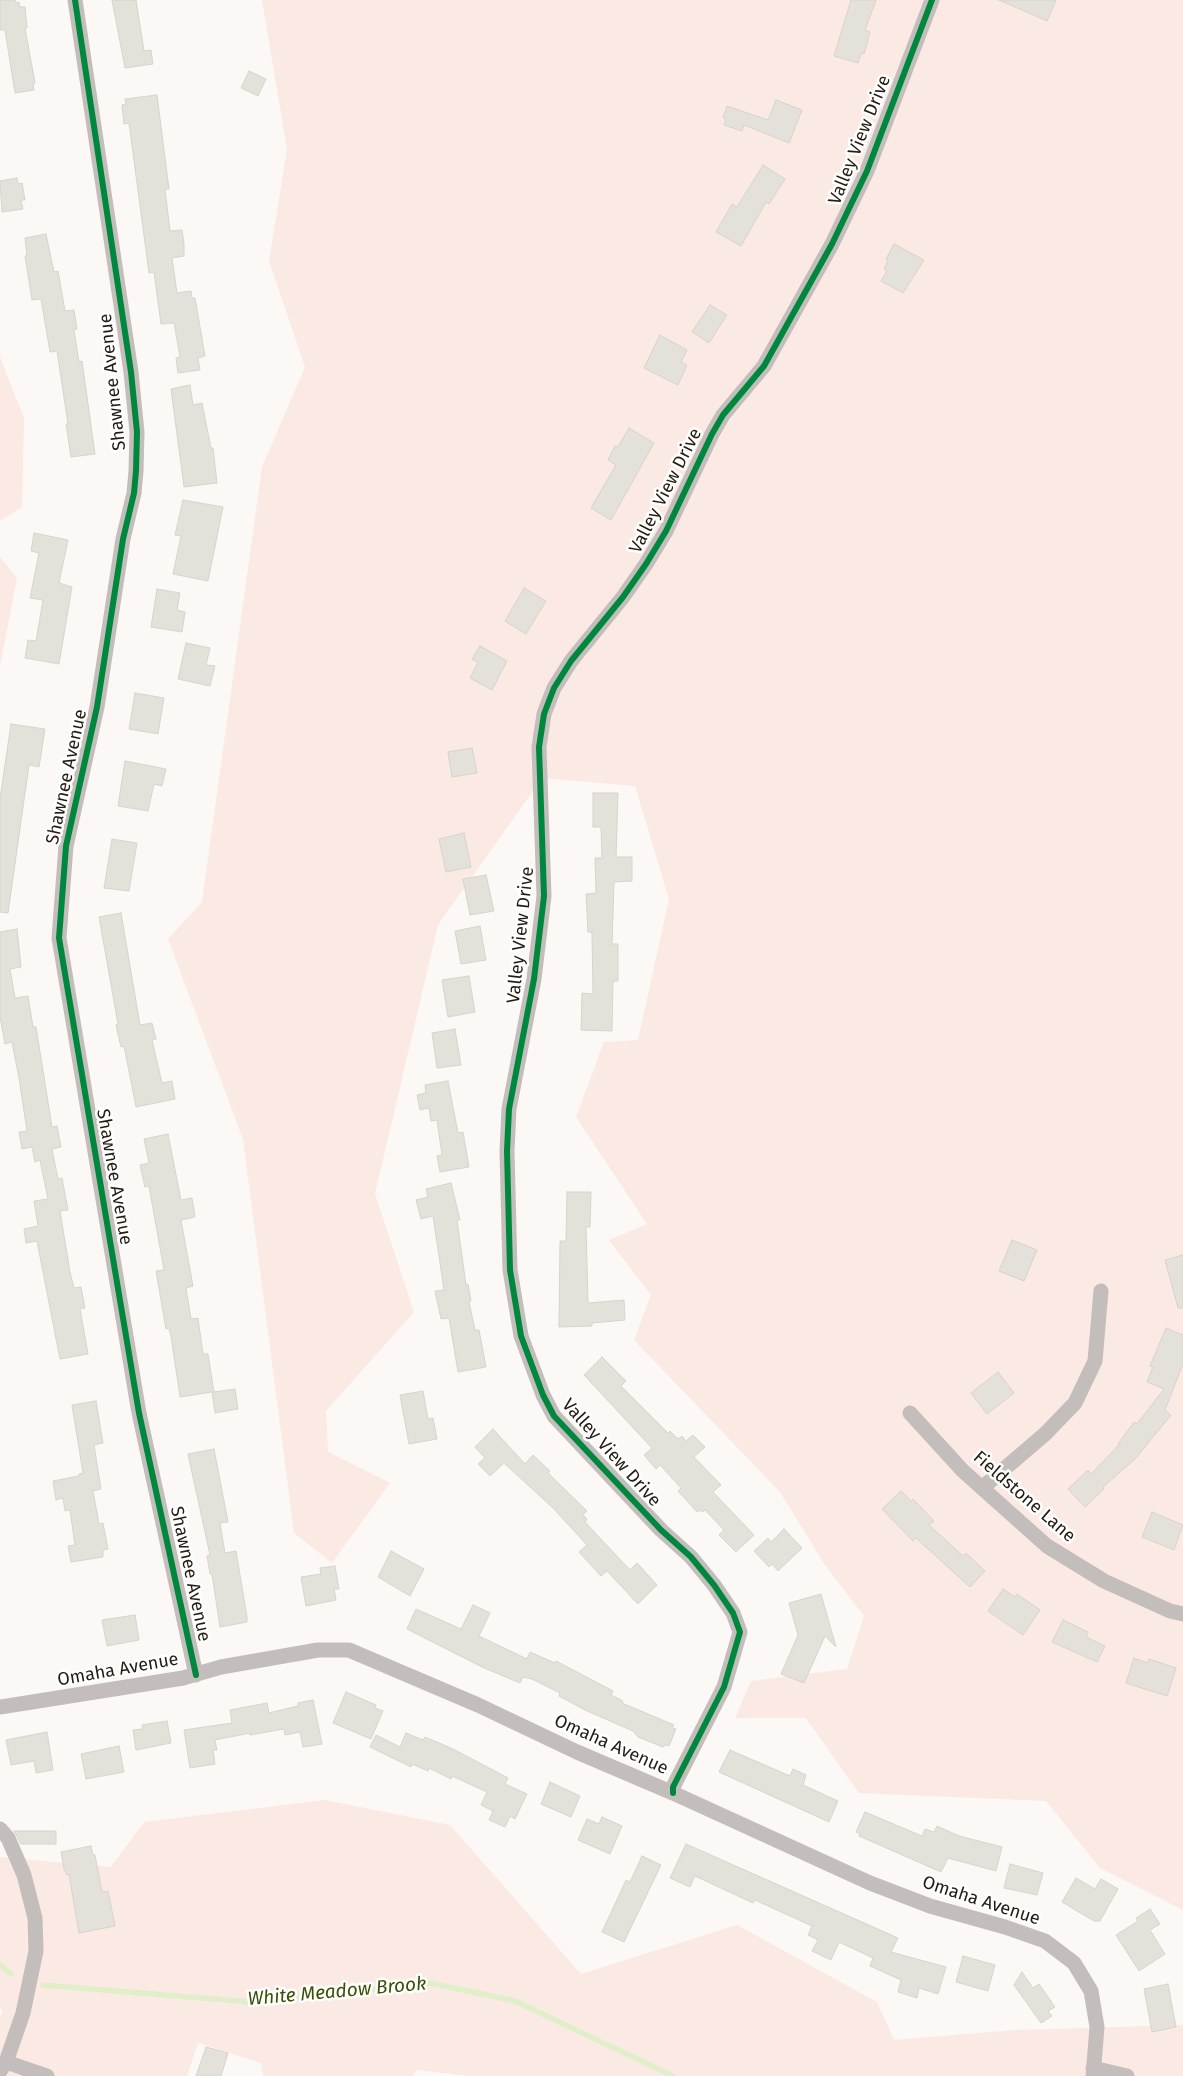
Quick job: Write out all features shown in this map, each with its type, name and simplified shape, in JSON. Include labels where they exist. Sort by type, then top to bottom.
[{"type":"street","name":"Shawnee Avenue","points":[[75,0],[131,372],[137,452],[134,493],[123,539],[97,707],[66,846],[60,938],[139,1413],[196,1675]]},
{"type":"street","name":"Valley View Drive","points":[[673,1793],[673,1787],[724,1687],[740,1632],[733,1613],[714,1584],[691,1557],[661,1530],[554,1416],[543,1395],[521,1336],[510,1270],[507,1151],[509,1109],[534,979],[544,896],[539,747],[544,714],[554,688],[570,661],[623,596],[646,564],[666,531],[723,415],[764,366],[832,244],[867,171],[932,0]]},
{"type":"street","points":[[982,1488],[1045,1434],[1075,1403],[1095,1361],[1101,1291]]},
{"type":"street","name":"Fieldstone Lane","points":[[910,1414],[982,1488],[1047,1546],[1104,1581],[1170,1611],[1183,1614]]},
{"type":"street","name":"Omaha Avenue","points":[[0,1707],[130,1687],[196,1675],[221,1667],[318,1650],[349,1650],[393,1667],[577,1752],[673,1793],[870,1883],[930,1906],[1006,1927],[1045,1941],[1074,1963],[1091,1991],[1097,2027],[1093,2072]]},
{"type":"street","points":[[0,1829],[8,1838],[24,1875],[35,1918],[36,1951],[23,2013],[3,2066],[47,2076]]},
{"type":"street","points":[[1093,2072],[1127,2076]]},
{"type":"shaded area","points":[[262,0],[1183,0],[1183,1910],[1100,1868],[1046,1801],[859,1793],[806,1718],[735,1718],[751,1681],[847,1669],[864,1616],[825,1565],[780,1492],[634,1340],[651,1295],[609,1240],[647,1224],[576,1117],[604,1042],[638,1040],[669,899],[635,786],[542,778],[438,925],[375,1194],[414,1312],[326,1411],[328,1452],[390,1483],[332,1563],[294,1533],[243,1139],[168,939],[202,902],[262,467],[305,367],[269,261],[287,149]]},
{"type":"shaded area","points":[[0,357],[24,418],[22,507],[0,521]]},
{"type":"shaded area","points":[[0,557],[17,578],[0,666]]},
{"type":"shaded area","points":[[325,1800],[450,1825],[581,1974],[737,1925],[877,2002],[894,2040],[1016,2030],[1183,2025],[1183,2076],[469,2076],[416,2070],[413,2076],[263,2076],[261,2063],[198,2043],[187,2076],[0,2076],[0,2017],[3,2011],[0,2008],[0,1857],[111,1867],[144,1822]]},
{"type":"building","points":[[0,0],[15,0],[16,3],[19,2],[20,7],[25,7],[27,28],[25,28],[35,83],[33,83],[34,90],[15,93],[5,30],[0,30]]},
{"type":"building","points":[[112,0],[136,0],[144,51],[151,50],[153,64],[125,68]]},
{"type":"building","points":[[851,0],[876,0],[865,30],[870,32],[864,54],[861,53],[858,63],[834,56]]},
{"type":"building","points":[[999,0],[1056,0],[1047,21]]},
{"type":"building","points":[[249,71],[266,79],[258,96],[241,88]]},
{"type":"building","points":[[157,95],[169,189],[165,189],[170,231],[182,230],[184,244],[184,256],[172,258],[177,293],[191,291],[192,298],[195,298],[205,356],[198,358],[200,370],[178,373],[176,358],[180,357],[174,323],[161,324],[154,272],[149,273],[129,123],[124,124],[122,105],[126,104],[125,99]]},
{"type":"building","points":[[776,100],[802,110],[789,143],[744,125],[742,131],[724,125],[726,119],[723,118],[727,106],[768,120]]},
{"type":"building","points":[[763,165],[785,179],[769,204],[766,202],[741,246],[716,232],[732,204],[737,207]]},
{"type":"building","points":[[17,178],[18,184],[22,183],[25,200],[21,200],[23,209],[2,212],[0,181]]},
{"type":"building","points":[[46,234],[54,272],[58,271],[65,311],[74,310],[77,329],[74,330],[79,362],[82,361],[95,454],[71,457],[57,351],[50,352],[41,299],[32,300],[25,256],[27,255],[25,238]]},
{"type":"building","points":[[894,244],[924,260],[903,293],[881,281],[887,271],[884,269],[888,260],[886,259]]},
{"type":"building","points":[[710,305],[727,315],[709,343],[692,332]]},
{"type":"building","points":[[660,335],[687,350],[681,362],[687,365],[678,385],[644,368]]},
{"type":"building","points":[[190,385],[193,405],[202,403],[211,448],[213,448],[217,483],[184,487],[171,389]]},
{"type":"building","points":[[629,428],[654,443],[611,520],[591,508],[616,465],[608,460],[615,446],[618,447]]},
{"type":"building","points":[[183,500],[223,507],[208,581],[173,574],[181,536],[175,535]]},
{"type":"building","points":[[34,533],[68,540],[59,583],[72,587],[59,664],[25,658],[28,640],[36,641],[43,600],[30,598],[39,553],[31,551]]},
{"type":"building","points":[[524,588],[546,601],[526,634],[505,621]]},
{"type":"building","points":[[157,589],[180,593],[177,610],[185,612],[182,632],[151,627]]},
{"type":"building","points":[[186,643],[210,648],[206,665],[215,666],[210,686],[178,679]]},
{"type":"building","points":[[480,646],[507,661],[492,690],[470,678],[478,662],[472,659]]},
{"type":"building","points":[[135,693],[164,698],[158,734],[129,729]]},
{"type":"building","points":[[11,724],[45,729],[39,767],[29,765],[8,913],[0,912],[0,799]]},
{"type":"building","points":[[472,748],[477,773],[452,777],[448,752]]},
{"type":"building","points":[[125,761],[166,769],[162,786],[154,784],[148,811],[118,806]]},
{"type":"building","points":[[593,793],[618,793],[616,857],[632,857],[632,881],[614,882],[612,944],[618,944],[618,981],[613,981],[612,1031],[581,1030],[582,993],[593,994],[592,932],[588,932],[586,894],[596,893],[595,858],[602,858],[601,827],[593,827]]},
{"type":"building","points":[[464,833],[471,867],[446,872],[439,839]]},
{"type":"building","points":[[112,839],[137,843],[129,891],[104,888]]},
{"type":"building","points":[[486,875],[494,911],[470,915],[463,879]]},
{"type":"building","points":[[121,913],[140,1025],[152,1023],[156,1039],[152,1040],[162,1083],[172,1081],[175,1099],[136,1107],[124,1046],[121,1047],[116,1025],[118,1024],[99,917]]},
{"type":"building","points":[[480,926],[486,960],[461,964],[455,931]]},
{"type":"building","points":[[17,929],[21,967],[10,969],[15,998],[28,996],[33,1027],[36,1027],[52,1127],[57,1126],[61,1147],[52,1149],[58,1179],[62,1178],[68,1210],[60,1211],[70,1272],[74,1288],[81,1287],[85,1308],[80,1309],[88,1354],[60,1359],[37,1241],[26,1243],[24,1229],[38,1226],[34,1201],[48,1199],[40,1160],[35,1162],[32,1147],[22,1149],[19,1132],[27,1131],[19,1078],[12,1042],[5,1044],[0,1017],[0,932]]},
{"type":"building","points":[[469,976],[475,1012],[448,1017],[442,980]]},
{"type":"building","points":[[455,1029],[461,1065],[437,1068],[432,1033]]},
{"type":"building","points":[[448,1081],[458,1133],[463,1132],[469,1167],[440,1172],[437,1156],[442,1155],[437,1120],[431,1121],[429,1108],[420,1110],[417,1095],[426,1093],[425,1085]]},
{"type":"building","points":[[168,1134],[181,1200],[192,1198],[195,1217],[181,1220],[193,1286],[186,1288],[191,1319],[198,1318],[203,1354],[208,1354],[214,1392],[235,1389],[238,1409],[215,1413],[212,1392],[180,1397],[171,1336],[169,1328],[166,1329],[156,1271],[164,1270],[149,1186],[145,1187],[140,1165],[149,1163],[144,1139]]},
{"type":"building","points":[[451,1183],[460,1220],[457,1220],[466,1285],[468,1284],[471,1301],[469,1302],[475,1330],[479,1330],[486,1367],[458,1372],[449,1318],[441,1319],[435,1291],[444,1290],[433,1216],[421,1219],[416,1200],[428,1197],[426,1189]]},
{"type":"building","points":[[567,1192],[591,1192],[590,1227],[586,1227],[588,1303],[624,1300],[625,1320],[592,1323],[592,1326],[559,1327],[560,1241],[566,1241]]},
{"type":"building","points":[[1012,1240],[1037,1250],[1024,1281],[999,1271]]},
{"type":"building","points":[[1183,1255],[1183,1308],[1178,1308],[1165,1260]]},
{"type":"building","points":[[1166,1328],[1183,1335],[1183,1364],[1165,1410],[1171,1415],[1136,1458],[1103,1487],[1104,1489],[1085,1507],[1068,1489],[1088,1470],[1091,1474],[1119,1445],[1134,1422],[1137,1424],[1164,1389],[1147,1382],[1153,1367],[1150,1366]]},
{"type":"building","points":[[602,1357],[626,1381],[621,1386],[668,1433],[670,1431],[678,1439],[682,1436],[686,1441],[693,1435],[705,1447],[694,1457],[721,1485],[713,1492],[754,1535],[736,1552],[719,1535],[724,1530],[705,1510],[697,1512],[678,1491],[681,1488],[660,1465],[656,1469],[644,1455],[652,1448],[584,1375]]},
{"type":"building","points":[[998,1372],[1014,1393],[987,1414],[971,1393]]},
{"type":"building","points":[[423,1391],[428,1419],[433,1418],[437,1439],[409,1444],[400,1395]]},
{"type":"building","points":[[96,1401],[103,1443],[94,1445],[101,1489],[93,1491],[99,1524],[103,1523],[108,1549],[103,1550],[103,1557],[71,1562],[68,1546],[75,1545],[70,1510],[65,1511],[63,1498],[56,1500],[53,1481],[79,1476],[79,1474],[83,1473],[72,1405]]},
{"type":"building","points":[[493,1429],[525,1464],[533,1455],[550,1471],[548,1473],[587,1511],[583,1515],[587,1519],[585,1522],[630,1570],[637,1563],[657,1585],[638,1604],[607,1571],[601,1576],[579,1552],[587,1545],[553,1508],[504,1463],[490,1476],[478,1464],[485,1458],[475,1447]]},
{"type":"building","points":[[214,1449],[228,1522],[220,1523],[225,1553],[236,1551],[247,1617],[247,1622],[220,1627],[212,1574],[210,1574],[207,1556],[210,1555],[188,1454]]},
{"type":"building","points":[[901,1491],[911,1501],[913,1499],[934,1521],[929,1525],[963,1556],[966,1553],[985,1571],[970,1587],[916,1538],[913,1541],[882,1509]]},
{"type":"building","points":[[1152,1512],[1183,1525],[1174,1550],[1142,1537]]},
{"type":"building","points":[[784,1529],[802,1548],[778,1571],[772,1564],[769,1567],[754,1551],[768,1538],[771,1542]]},
{"type":"building","points":[[391,1551],[424,1569],[410,1596],[378,1577]]},
{"type":"building","points":[[335,1566],[339,1589],[334,1589],[336,1600],[306,1606],[301,1577],[321,1574],[320,1568]]},
{"type":"building","points":[[1003,1589],[1015,1597],[1017,1594],[1040,1610],[1023,1635],[988,1611]]},
{"type":"building","points":[[821,1594],[836,1647],[825,1636],[804,1683],[781,1674],[798,1635],[789,1603]]},
{"type":"building","points":[[473,1605],[490,1613],[479,1636],[527,1659],[530,1652],[555,1663],[556,1661],[613,1691],[611,1695],[623,1701],[622,1703],[674,1725],[672,1728],[676,1729],[669,1746],[665,1745],[663,1747],[638,1737],[633,1731],[585,1710],[559,1696],[560,1693],[532,1679],[523,1677],[520,1683],[482,1667],[407,1629],[416,1609],[461,1629]]},
{"type":"building","points":[[135,1615],[139,1640],[107,1646],[102,1620]]},
{"type":"building","points":[[1063,1620],[1088,1632],[1086,1637],[1105,1646],[1097,1662],[1052,1642]]},
{"type":"building","points":[[1134,1658],[1148,1663],[1149,1659],[1176,1668],[1167,1696],[1126,1683]]},
{"type":"building","points":[[346,1692],[376,1705],[375,1708],[383,1711],[371,1739],[333,1723]]},
{"type":"building","points":[[313,1700],[322,1744],[303,1747],[300,1732],[285,1735],[284,1729],[250,1735],[250,1733],[215,1740],[217,1750],[213,1750],[215,1764],[190,1768],[184,1730],[232,1723],[230,1710],[267,1703],[269,1713],[298,1706],[298,1703]]},
{"type":"building","points":[[167,1721],[171,1743],[136,1750],[133,1730],[143,1729],[142,1725]]},
{"type":"building","points":[[47,1732],[53,1770],[36,1773],[34,1761],[11,1765],[6,1740]]},
{"type":"building","points":[[406,1733],[423,1740],[425,1737],[453,1749],[508,1778],[505,1784],[527,1794],[515,1819],[510,1816],[505,1827],[489,1820],[493,1811],[481,1805],[487,1792],[452,1776],[451,1779],[429,1768],[428,1771],[412,1764],[411,1767],[370,1747],[376,1735],[400,1747]]},
{"type":"building","points":[[119,1746],[124,1772],[86,1779],[81,1754]]},
{"type":"building","points":[[730,1750],[790,1776],[793,1769],[806,1775],[803,1785],[838,1801],[829,1822],[719,1772]]},
{"type":"building","points":[[550,1782],[580,1796],[571,1817],[541,1804]]},
{"type":"building","points":[[865,1812],[922,1836],[925,1829],[934,1832],[937,1826],[959,1836],[1002,1847],[996,1871],[948,1858],[941,1872],[859,1836],[860,1834],[856,1832]]},
{"type":"building","points":[[602,1817],[622,1826],[610,1854],[578,1840],[587,1819],[599,1824]]},
{"type":"building","points":[[14,1831],[56,1831],[56,1844],[21,1844]]},
{"type":"building","points":[[686,1844],[898,1938],[891,1952],[946,1967],[938,1994],[919,1988],[917,1998],[898,1992],[901,1980],[870,1966],[873,1958],[839,1942],[831,1960],[812,1951],[818,1940],[808,1935],[812,1926],[755,1900],[753,1903],[695,1876],[690,1887],[670,1878]]},
{"type":"building","points":[[91,1846],[93,1855],[95,1855],[102,1892],[108,1891],[115,1926],[79,1933],[69,1874],[67,1875],[64,1869],[61,1852]]},
{"type":"building","points":[[642,1856],[661,1865],[624,1942],[602,1932],[626,1880],[630,1882]]},
{"type":"building","points":[[1010,1864],[1043,1873],[1037,1895],[1004,1888]]},
{"type":"building","points":[[1076,1878],[1095,1889],[1101,1879],[1118,1889],[1100,1921],[1094,1921],[1062,1902]]},
{"type":"building","points":[[1150,1909],[1160,1924],[1150,1930],[1165,1954],[1139,1971],[1116,1935],[1138,1921],[1136,1918]]},
{"type":"building","points":[[963,1956],[995,1965],[988,1991],[956,1982]]},
{"type":"building","points":[[1022,1972],[1033,1988],[1039,1984],[1055,2007],[1048,2011],[1052,2016],[1041,2023],[1014,1985]]},
{"type":"building","points":[[1168,1984],[1176,2027],[1152,2032],[1144,1989]]},
{"type":"building","points":[[206,2047],[228,2053],[221,2076],[196,2076]]},
{"type":"waterway","name":"White Meadow Brook","points":[[0,1965],[11,1974]]},
{"type":"waterway","name":"White Meadow Brook","points":[[43,1985],[251,2002],[430,1983],[515,2001],[673,2076]]},
{"type":"cycle path","points":[[75,0],[131,372],[137,432],[134,493],[123,539],[97,707],[66,846],[59,938],[139,1413],[196,1675]]},
{"type":"cycle path","points":[[673,1793],[673,1787],[724,1687],[740,1632],[733,1613],[714,1585],[691,1557],[661,1530],[554,1416],[543,1395],[521,1336],[510,1270],[507,1151],[509,1109],[534,979],[544,896],[539,747],[544,714],[554,688],[571,661],[623,597],[646,564],[666,531],[723,415],[764,366],[832,244],[867,171],[932,0]]}]
